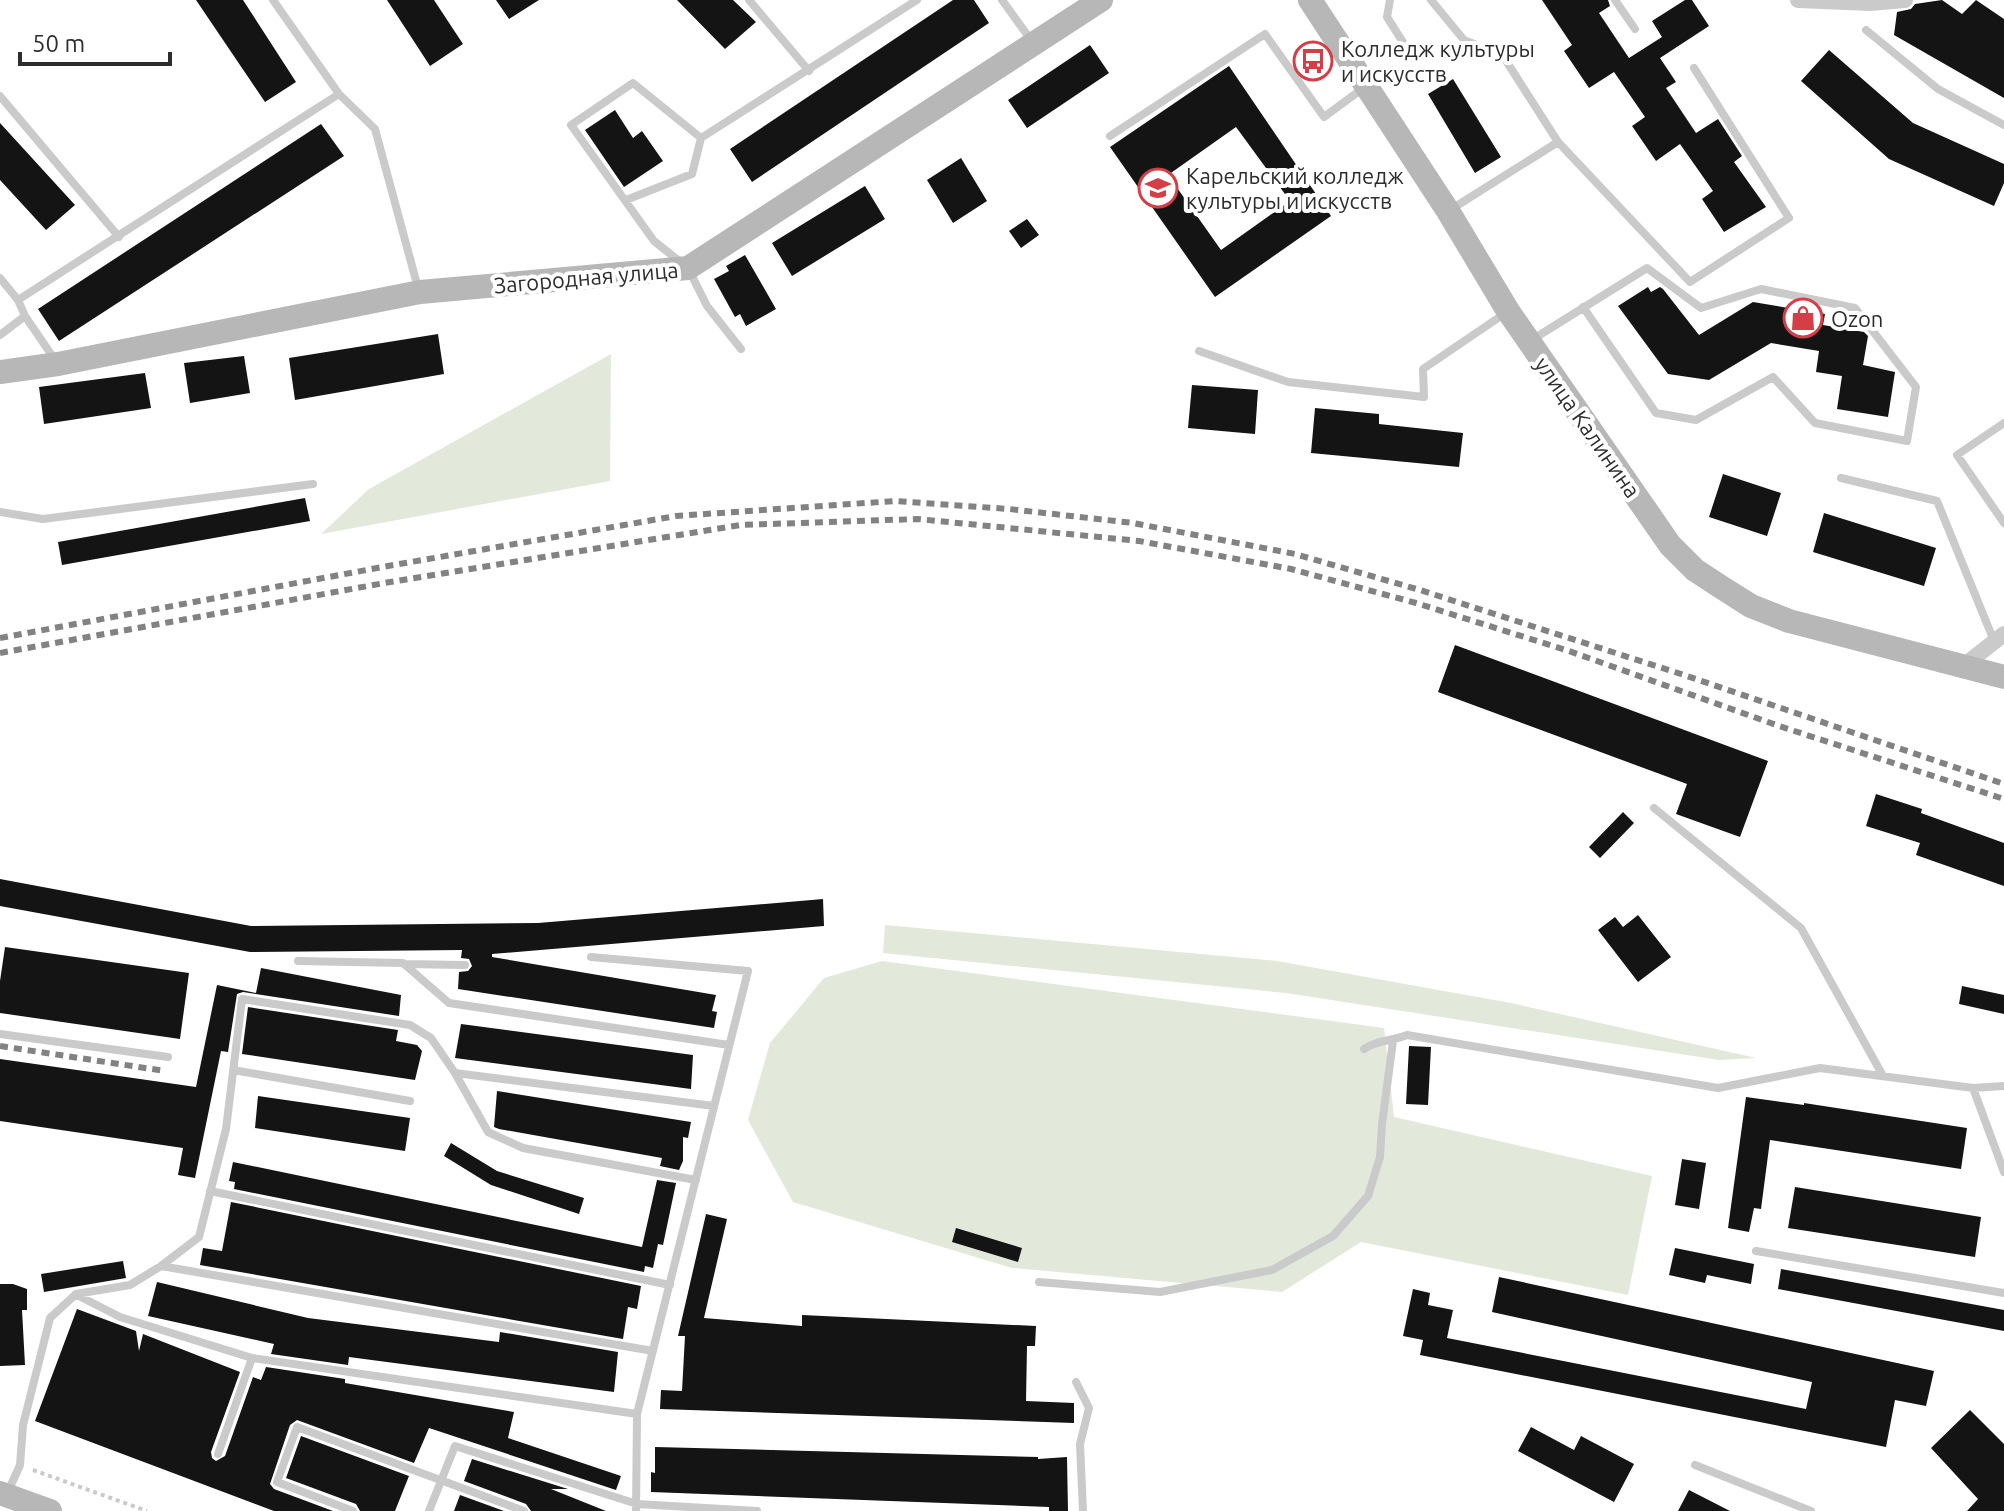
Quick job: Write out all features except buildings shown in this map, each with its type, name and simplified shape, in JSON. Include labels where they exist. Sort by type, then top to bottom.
[{"type":"street","name":"Загородная улица","points":[[0,372],[58,364],[420,292],[688,268],[1101,0]]},
{"type":"street","name":"улица Калинина","points":[[1310,0],[1448,211],[1508,311],[1670,545],[1695,570],[1751,606],[1789,621],[2004,677]]},
{"type":"street","points":[[1798,0],[1870,3],[1905,0]]},
{"type":"street","points":[[1962,667],[1999,637]]},
{"type":"street","points":[[3,1494],[50,1511]]},
{"type":"lane","points":[[273,0],[339,94],[375,129],[420,292]]},
{"type":"lane","points":[[749,0],[809,71]]},
{"type":"lane","points":[[626,200],[692,174],[701,138],[917,0]]},
{"type":"lane","points":[[1002,0],[1034,44]]},
{"type":"lane","points":[[1390,0],[1387,17],[1413,58]]},
{"type":"lane","points":[[1431,0],[1464,40],[1503,56],[1558,142],[1690,282],[1789,218],[1694,68]]},
{"type":"lane","points":[[1615,0],[1635,29]]},
{"type":"lane","points":[[1866,30],[1938,89],[2004,125]]},
{"type":"lane","points":[[1110,136],[1265,34],[1324,117],[1367,86]]},
{"type":"lane","points":[[701,138],[633,83],[571,125],[654,241],[688,268],[707,306],[741,349]]},
{"type":"lane","points":[[18,300],[339,94]]},
{"type":"lane","points":[[0,96],[119,237]]},
{"type":"lane","points":[[1448,211],[1558,142]]},
{"type":"lane","points":[[1529,341],[1583,307],[1647,268],[1701,308],[1761,289],[1855,308],[1916,387],[1907,441],[1815,423],[1773,377],[1696,420],[1656,413],[1583,307]]},
{"type":"lane","points":[[0,278],[18,300],[25,316],[58,364]]},
{"type":"lane","points":[[1199,351],[1288,382],[1424,397],[1423,369],[1508,311]]},
{"type":"lane","points":[[0,335],[25,316]]},
{"type":"lane","points":[[2004,423],[1957,455],[2004,523]]},
{"type":"lane","points":[[1841,478],[1937,501],[1999,637]]},
{"type":"lane","points":[[0,512],[43,519],[313,484]]},
{"type":"lane","points":[[1654,808],[1801,928],[1883,1076]]},
{"type":"lane","points":[[591,957],[748,971],[637,1414],[637,1508]]},
{"type":"lane","points":[[298,961],[465,965]]},
{"type":"lane","points":[[403,963],[449,1003],[729,1045]]},
{"type":"lane","points":[[3,1494],[20,1465],[23,1425],[50,1318],[76,1294],[130,1285],[199,1237],[226,1129],[242,999],[410,1025],[431,1038],[488,1132],[523,1148],[696,1180]]},
{"type":"lane","points":[[0,1034],[168,1057]]},
{"type":"lane","points":[[1364,1049],[1372,1043],[1393,1041],[1407,1035],[1718,1088],[1820,1068],[1973,1088],[2004,1086]]},
{"type":"lane","points":[[1039,1282],[1160,1292],[1272,1270],[1333,1236],[1368,1196],[1380,1157],[1393,1041]]},
{"type":"lane","points":[[233,1070],[410,1101]]},
{"type":"lane","points":[[455,1073],[714,1106]]},
{"type":"lane","points":[[1973,1088],[2004,1172]]},
{"type":"lane","points":[[210,1191],[670,1285]]},
{"type":"lane","points":[[1756,1251],[2004,1293]]},
{"type":"lane","points":[[161,1266],[653,1351]]},
{"type":"lane","points":[[76,1294],[120,1317],[252,1358],[637,1414]]},
{"type":"lane","points":[[218,1454],[252,1358]]},
{"type":"lane","points":[[1076,1382],[1089,1408],[1080,1444],[1083,1511]]},
{"type":"lane","points":[[353,1511],[277,1482],[297,1427],[524,1511]]},
{"type":"lane","points":[[429,1511],[455,1446],[637,1508],[757,1511]]},
{"type":"lane","points":[[1695,1465],[1811,1511]]},
{"type":"path","points":[[20,1465],[147,1511]]},
{"type":"shaded area","points":[[611,354],[610,481],[321,534],[369,489]]},
{"type":"shaded area","points":[[885,925],[1277,961],[1511,1003],[1756,1058],[1719,1060],[1286,993],[883,953]]},
{"type":"shaded area","points":[[882,961],[1384,1028],[1394,1117],[1652,1176],[1628,1295],[1361,1242],[1282,1292],[1012,1268],[793,1202],[748,1120],[770,1043],[824,978]]},
{"type":"railway","points":[[0,638],[676,516],[895,501],[1009,509],[1133,523],[1295,554],[1420,590],[1687,676],[2004,784]]},
{"type":"railway","points":[[0,653],[390,582],[740,525],[918,519],[1139,541],[1291,569],[1416,603],[1569,651],[1779,726],[2004,799]]},
{"type":"railway","points":[[0,1046],[165,1071]]},
{"type":"place","name":"Колледж культуры и искусств","points":[[1313,61]]},
{"type":"place","name":"Карельский колледж культуры и искусств","points":[[1158,188]]},
{"type":"place","name":"Ozon","points":[[1803,318]]}]
